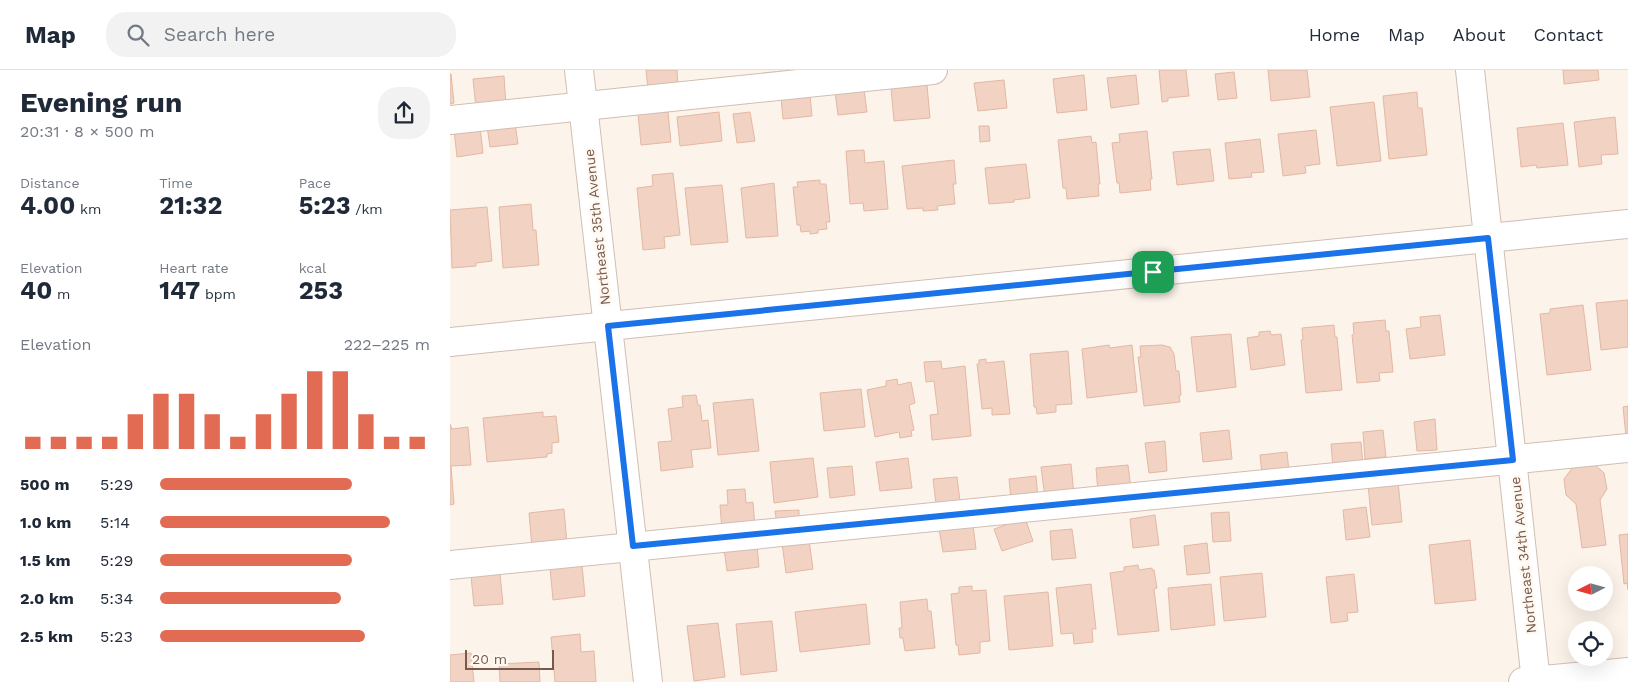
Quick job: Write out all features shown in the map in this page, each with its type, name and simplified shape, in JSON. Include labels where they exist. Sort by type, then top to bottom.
[{"type":"street","name":"Northeast 35th Avenue","points":[[579,70],[648,682]]},
{"type":"street","points":[[450,120],[933,70]]},
{"type":"street","name":"Northeast 34th Avenue","points":[[1470,70],[1513,460],[1532,682]]},
{"type":"street","points":[[450,342],[1628,224]]},
{"type":"street","points":[[450,564],[1628,448]]},
{"type":"street","points":[[1532,682],[1628,672]]},
{"type":"building","points":[[646,70],[677,70],[678,87],[648,90]]},
{"type":"building","points":[[1159,70],[1186,70],[1189,96],[1168,98],[1168,101],[1162,102]]},
{"type":"building","points":[[1268,70],[1307,70],[1310,97],[1271,101]]},
{"type":"building","points":[[1563,70],[1598,70],[1599,80],[1564,84]]},
{"type":"building","points":[[1234,72],[1237,98],[1218,100],[1215,74]]},
{"type":"building","points":[[450,74],[454,103],[450,104]]},
{"type":"building","points":[[1084,75],[1087,110],[1057,113],[1053,79]]},
{"type":"building","points":[[1136,75],[1139,104],[1111,108],[1107,78]]},
{"type":"building","points":[[504,76],[506,106],[476,108],[473,79]]},
{"type":"building","points":[[1004,80],[1007,108],[978,111],[974,83]]},
{"type":"building","points":[[927,85],[930,118],[894,121],[891,88]]},
{"type":"building","points":[[864,89],[867,112],[838,115],[835,92]]},
{"type":"building","points":[[1417,92],[1418,108],[1422,108],[1427,155],[1389,159],[1383,96]]},
{"type":"building","points":[[810,95],[812,116],[783,119],[781,98]]},
{"type":"building","points":[[1374,102],[1381,161],[1337,166],[1330,107]]},
{"type":"building","points":[[668,112],[671,142],[641,145],[638,114]]},
{"type":"building","points":[[719,112],[722,141],[680,146],[677,117]]},
{"type":"building","points":[[750,112],[755,141],[737,143],[733,114]]},
{"type":"building","points":[[1615,117],[1618,154],[1601,155],[1602,164],[1579,167],[1574,122]]},
{"type":"building","points":[[515,123],[518,144],[490,147],[487,126]]},
{"type":"building","points":[[1563,123],[1568,165],[1537,168],[1536,165],[1521,167],[1517,128]]},
{"type":"building","points":[[979,126],[989,126],[990,141],[980,142]]},
{"type":"building","points":[[480,127],[483,153],[457,157],[454,130]]},
{"type":"building","points":[[1316,130],[1320,164],[1305,166],[1306,173],[1283,176],[1278,134]]},
{"type":"building","points":[[1147,131],[1152,179],[1150,179],[1151,190],[1120,193],[1112,143],[1120,142],[1119,134]]},
{"type":"building","points":[[1091,136],[1092,143],[1096,142],[1100,184],[1098,184],[1099,196],[1067,199],[1066,188],[1063,188],[1058,140]]},
{"type":"building","points":[[1260,139],[1264,172],[1251,173],[1252,177],[1229,179],[1225,143]]},
{"type":"building","points":[[1210,149],[1214,181],[1177,185],[1173,152]]},
{"type":"building","points":[[864,150],[865,163],[884,161],[888,209],[864,211],[863,203],[850,204],[846,151]]},
{"type":"building","points":[[954,160],[956,184],[953,184],[955,204],[937,206],[938,210],[923,211],[923,208],[907,209],[902,166]]},
{"type":"building","points":[[1026,164],[1030,198],[1014,200],[1014,202],[989,204],[985,168]]},
{"type":"building","points":[[673,173],[680,235],[664,237],[665,248],[643,250],[637,188],[653,186],[652,175]]},
{"type":"building","points":[[820,180],[820,184],[826,184],[830,222],[826,222],[827,229],[818,230],[818,233],[810,234],[810,231],[801,232],[800,225],[797,225],[793,187],[798,187],[797,182]]},
{"type":"building","points":[[774,183],[778,236],[746,238],[741,188]]},
{"type":"building","points":[[722,185],[728,242],[691,245],[685,188]]},
{"type":"building","points":[[531,204],[533,230],[536,230],[539,265],[503,268],[499,207]]},
{"type":"building","points":[[487,207],[492,261],[476,263],[476,266],[452,268],[450,210]]},
{"type":"building","points":[[1628,300],[1628,347],[1601,350],[1596,303]]},
{"type":"building","points":[[1583,305],[1591,370],[1547,375],[1540,314],[1550,313],[1550,309]]},
{"type":"building","points":[[1440,315],[1445,355],[1410,359],[1406,329],[1421,327],[1420,317]]},
{"type":"building","points":[[1385,320],[1386,331],[1389,331],[1393,372],[1379,373],[1380,381],[1357,383],[1352,335],[1354,334],[1353,323]]},
{"type":"building","points":[[1334,325],[1335,337],[1337,337],[1342,390],[1306,393],[1301,340],[1303,340],[1302,328]]},
{"type":"building","points":[[1270,331],[1271,335],[1281,334],[1285,365],[1251,370],[1247,338],[1259,336],[1259,332]]},
{"type":"building","points":[[1231,334],[1236,387],[1197,392],[1191,337]]},
{"type":"building","points":[[1109,345],[1110,348],[1132,345],[1137,392],[1087,398],[1082,349]]},
{"type":"building","points":[[1162,345],[1170,347],[1174,354],[1176,371],[1179,371],[1180,402],[1144,406],[1138,357],[1141,357],[1140,346]]},
{"type":"building","points":[[1068,351],[1072,404],[1056,405],[1056,412],[1037,414],[1036,407],[1034,407],[1030,354]]},
{"type":"building","points":[[986,359],[986,363],[1004,361],[1010,414],[992,415],[992,408],[982,409],[977,364],[979,364],[979,360]]},
{"type":"building","points":[[941,361],[942,369],[965,366],[971,436],[932,440],[930,415],[938,414],[934,381],[926,382],[924,362]]},
{"type":"building","points":[[897,379],[898,385],[911,382],[915,403],[909,405],[914,430],[911,431],[912,436],[900,438],[899,432],[875,437],[867,390],[886,386],[886,381]]},
{"type":"building","points":[[861,389],[865,427],[824,431],[820,393]]},
{"type":"building","points":[[696,395],[698,405],[700,405],[702,421],[708,420],[711,448],[691,450],[693,467],[661,471],[658,442],[672,441],[668,409],[683,407],[682,396]]},
{"type":"building","points":[[753,399],[759,451],[718,455],[713,403]]},
{"type":"building","points":[[1628,406],[1628,436],[1626,436],[1623,407]]},
{"type":"building","points":[[543,412],[543,417],[556,416],[559,442],[552,443],[552,453],[547,454],[547,457],[487,462],[483,418]]},
{"type":"building","points":[[1435,419],[1437,450],[1417,451],[1414,422]]},
{"type":"building","points":[[450,424],[452,429],[468,427],[471,465],[451,466],[454,504],[450,505]]},
{"type":"building","points":[[1229,430],[1232,459],[1203,462],[1200,433]]},
{"type":"building","points":[[1383,430],[1386,457],[1365,459],[1363,432]]},
{"type":"building","points":[[1165,441],[1167,471],[1149,473],[1145,443]]},
{"type":"building","points":[[1361,442],[1363,465],[1333,468],[1331,444]]},
{"type":"building","points":[[1287,452],[1289,472],[1262,474],[1260,455]]},
{"type":"building","points":[[813,458],[818,497],[774,503],[770,462]]},
{"type":"building","points":[[908,458],[912,488],[880,491],[876,462]]},
{"type":"building","points":[[1071,464],[1074,495],[1045,498],[1041,467]]},
{"type":"building","points":[[1594,464],[1604,473],[1607,489],[1600,500],[1606,545],[1582,548],[1576,504],[1566,495],[1564,479],[1573,467]]},
{"type":"building","points":[[1128,465],[1131,489],[1098,492],[1096,468]]},
{"type":"building","points":[[852,466],[855,495],[830,498],[827,468]]},
{"type":"building","points":[[1036,476],[1038,498],[1011,500],[1009,479]]},
{"type":"building","points":[[957,477],[960,501],[936,504],[933,479]]},
{"type":"building","points":[[1398,481],[1402,522],[1372,525],[1368,485]]},
{"type":"building","points":[[745,489],[746,503],[753,502],[755,527],[722,530],[720,505],[728,505],[727,490]]},
{"type":"building","points":[[1366,507],[1370,537],[1346,540],[1343,510]]},
{"type":"building","points":[[564,509],[567,544],[532,548],[529,513]]},
{"type":"building","points":[[799,510],[799,522],[777,524],[775,511]]},
{"type":"building","points":[[1229,512],[1231,541],[1213,542],[1211,513]]},
{"type":"building","points":[[1155,515],[1159,545],[1133,548],[1130,519]]},
{"type":"building","points":[[1025,518],[1033,541],[1002,551],[994,529]]},
{"type":"building","points":[[973,525],[976,549],[943,552],[939,529]]},
{"type":"building","points":[[1072,529],[1076,558],[1052,560],[1050,531]]},
{"type":"building","points":[[1628,534],[1628,590],[1627,583],[1624,584],[1619,535]]},
{"type":"building","points":[[809,540],[813,569],[786,573],[782,543]]},
{"type":"building","points":[[1470,540],[1476,600],[1435,604],[1429,545]]},
{"type":"building","points":[[1207,543],[1210,573],[1187,575],[1184,546]]},
{"type":"building","points":[[757,545],[759,567],[727,571],[724,549]]},
{"type":"building","points":[[582,565],[585,596],[553,600],[550,568]]},
{"type":"building","points":[[1138,565],[1139,570],[1152,568],[1154,570],[1157,588],[1154,589],[1159,631],[1118,635],[1110,573],[1124,571],[1124,567]]},
{"type":"building","points":[[1262,573],[1266,617],[1224,621],[1220,577]]},
{"type":"building","points":[[500,574],[503,604],[474,606],[471,576]]},
{"type":"building","points":[[1354,574],[1358,612],[1347,613],[1348,621],[1331,623],[1326,577]]},
{"type":"building","points":[[1091,584],[1096,629],[1092,629],[1093,642],[1074,644],[1073,633],[1061,634],[1056,588]]},
{"type":"building","points":[[1211,584],[1215,625],[1171,630],[1168,588]]},
{"type":"building","points":[[972,586],[972,591],[986,590],[990,641],[980,642],[980,653],[959,655],[958,645],[956,645],[951,594],[959,593],[959,587]]},
{"type":"building","points":[[1048,592],[1053,646],[1009,650],[1004,596]]},
{"type":"building","points":[[927,599],[928,611],[931,611],[935,648],[905,651],[903,638],[900,638],[899,628],[902,628],[900,602]]},
{"type":"building","points":[[866,604],[870,644],[800,652],[795,612]]},
{"type":"building","points":[[772,621],[777,671],[741,675],[736,624]]},
{"type":"building","points":[[718,623],[725,677],[694,681],[687,626]]},
{"type":"building","points":[[580,634],[581,652],[594,651],[596,682],[555,682],[551,637]]},
{"type":"building","points":[[471,653],[474,682],[450,682],[450,655]]},
{"type":"building","points":[[539,662],[540,682],[500,682],[499,664]]},
{"type":"route","points":[[1488,238],[1513,460],[633,546],[608,326],[1153,272],[1488,238]]}]
